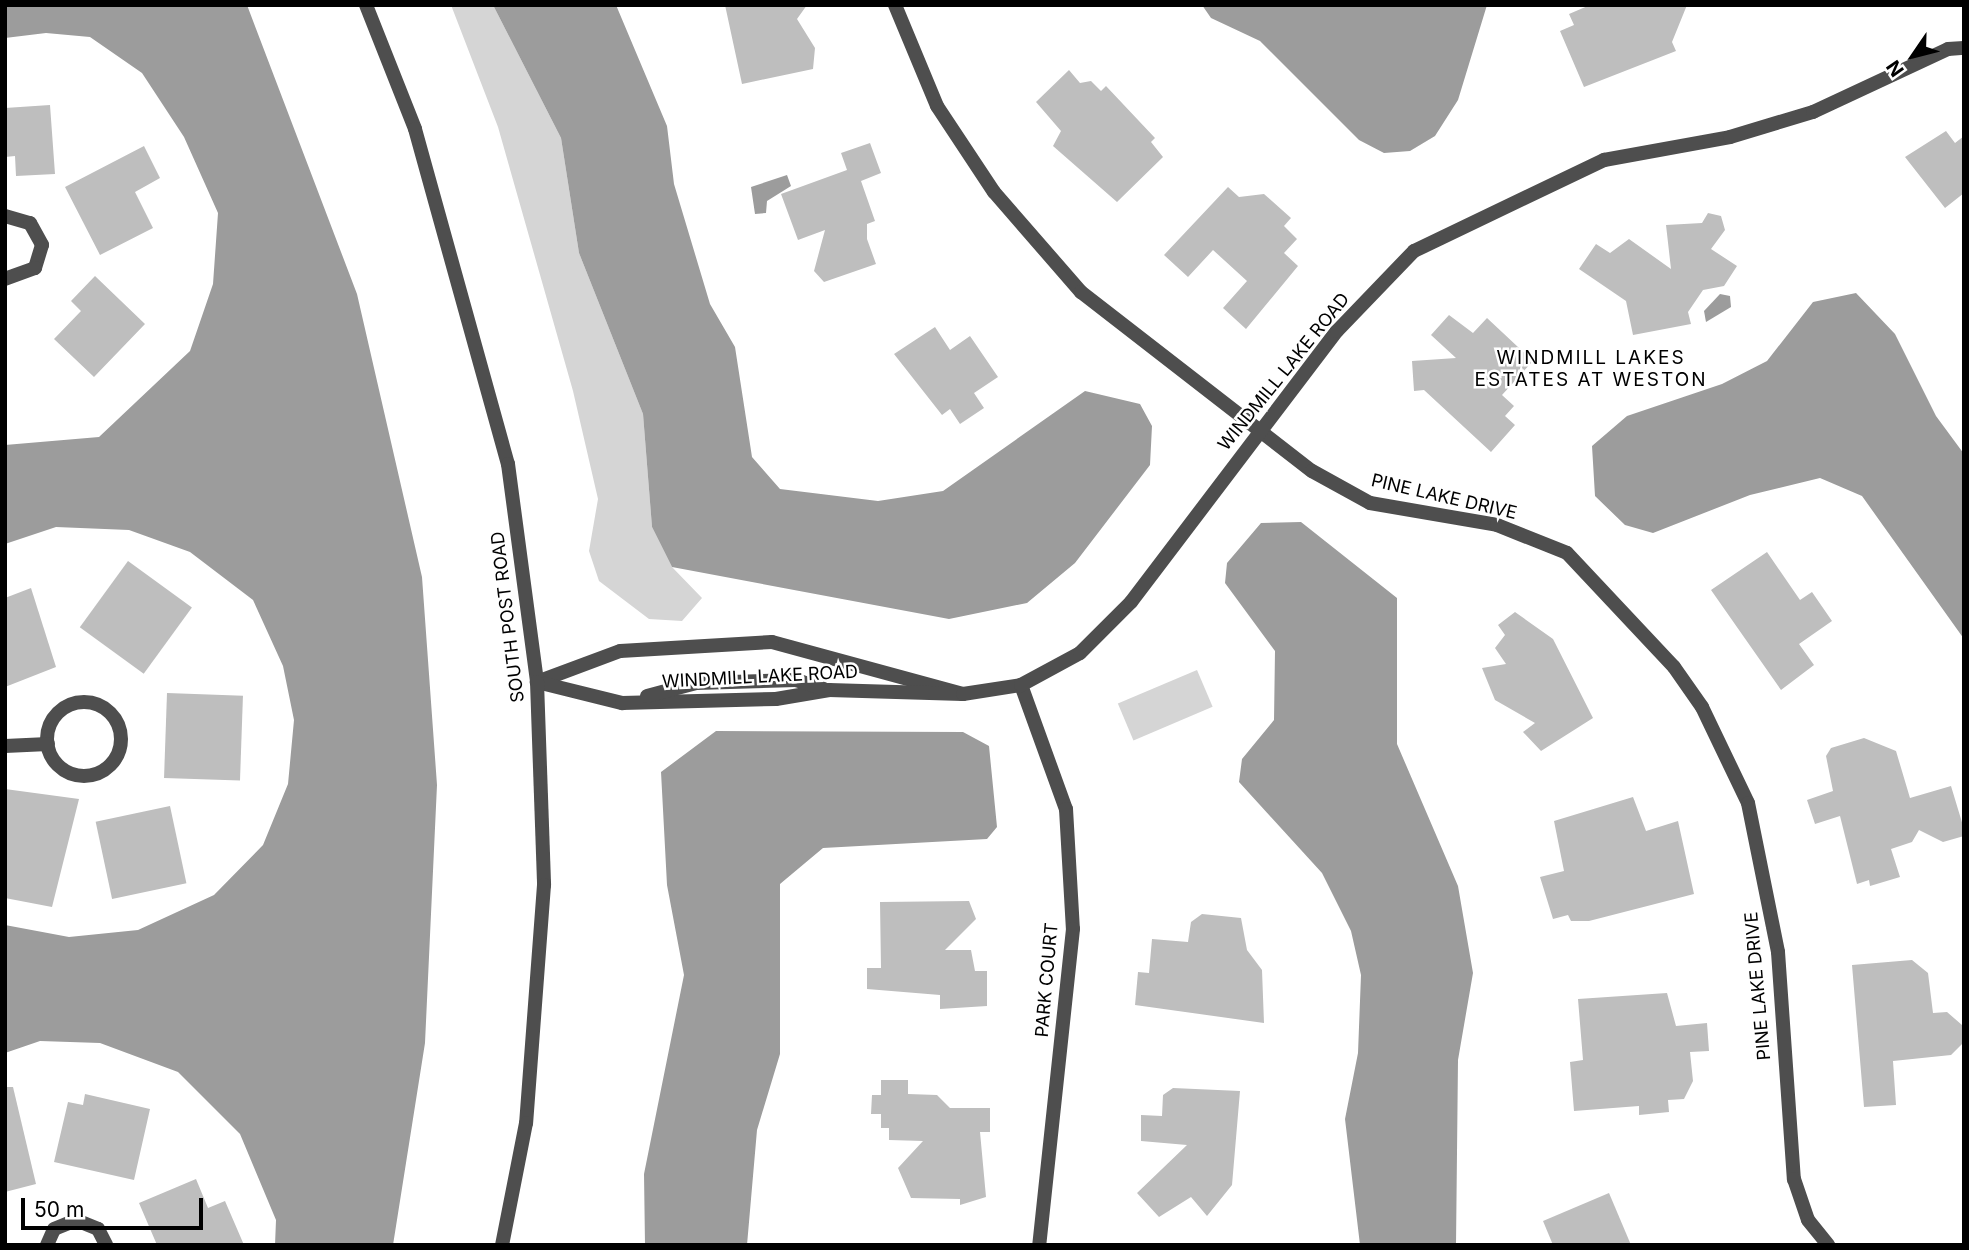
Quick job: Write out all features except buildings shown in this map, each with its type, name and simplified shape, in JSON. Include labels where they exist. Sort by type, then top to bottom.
[{"type":"street","name":"SOUTH POST ROAD","points":[[366,5],[415,129],[508,464],[537,682],[544,884],[526,1123],[502,1245]]},
{"type":"street","name":"PINE LAKE DRIVE","points":[[895,5],[937,106],[1020,224],[1081,292],[1259,431],[1370,503],[1497,525],[1567,553],[1644,629],[1702,707],[1748,803],[1778,952],[1794,1179],[1808,1220],[1828,1245]]},
{"type":"street","name":"WINDMILL LAKE ROAD","points":[[537,682],[622,702],[776,699],[829,690],[963,694],[1021,685],[1080,653],[1131,602],[1337,331],[1414,251],[1604,160],[1730,137],[1813,113],[1948,49],[1964,48]]},
{"type":"street","points":[[5,216],[30,223],[42,245],[35,268],[5,279]]},
{"type":"street","name":"WINDMILL LAKE ROAD","points":[[537,682],[620,651],[772,642],[963,694]]},
{"type":"street","name":"PARK COURT","points":[[1021,685],[1066,809],[1073,929],[1039,1245]]},
{"type":"street","points":[[79,702],[106,710],[121,734],[114,762],[89,776],[62,769],[48,744],[55,717],[79,702]]},
{"type":"street","points":[[5,746],[48,744]]},
{"type":"street","points":[[47,1245],[54,1230],[76,1220],[98,1230],[106,1245]]},
{"type":"shaded area","points":[[5,5],[247,5],[357,294],[422,577],[437,785],[425,1043],[393,1245],[275,1245],[276,1220],[240,1134],[178,1072],[100,1043],[40,1041],[5,1053],[5,925],[69,937],[138,930],[214,895],[263,845],[288,784],[294,720],[283,666],[253,600],[190,552],[129,530],[56,527],[5,544],[5,445],[99,437],[190,351],[213,284],[218,213],[184,137],[142,73],[90,37],[46,33],[5,38]]},
{"type":"shaded area","points":[[451,5],[493,5],[561,138],[579,253],[643,414],[652,527],[672,567],[702,598],[682,621],[649,619],[599,581],[589,551],[598,499],[573,391],[498,127]]},
{"type":"shaded area","points":[[493,5],[616,5],[667,126],[674,184],[710,304],[735,347],[752,457],[780,489],[878,501],[943,491],[1085,391],[1140,404],[1152,426],[1150,465],[1075,563],[1027,603],[949,619],[672,567],[652,527],[643,414],[579,253],[561,138]]},
{"type":"shaded area","points":[[1202,5],[1487,5],[1458,100],[1435,136],[1410,151],[1384,153],[1359,140],[1260,41],[1211,18]]},
{"type":"shaded area","points":[[787,175],[791,186],[767,201],[766,213],[755,214],[751,187]]},
{"type":"shaded area","points":[[1856,293],[1895,334],[1936,416],[1964,454],[1964,639],[1862,496],[1820,478],[1750,495],[1653,533],[1625,525],[1595,496],[1592,446],[1627,416],[1722,384],[1767,361],[1813,302]]},
{"type":"shaded area","points":[[1720,294],[1730,296],[1731,307],[1706,322],[1704,311]]},
{"type":"shaded area","points":[[1301,522],[1397,598],[1397,744],[1458,886],[1473,973],[1458,1060],[1456,1245],[1360,1245],[1345,1119],[1358,1053],[1361,975],[1351,931],[1322,873],[1239,782],[1242,759],[1274,720],[1275,651],[1225,583],[1227,563],[1261,523]]},
{"type":"shaded area","points":[[1197,670],[1213,707],[1133,740],[1118,704]]},
{"type":"shaded area","points":[[716,731],[963,732],[989,746],[997,827],[987,839],[823,848],[780,884],[780,1054],[757,1130],[747,1245],[645,1245],[644,1174],[684,975],[667,885],[661,772]]},
{"type":"district","name":"WINDMILL LAKES ESTATES AT WESTON","points":[[1591,369]]}]
